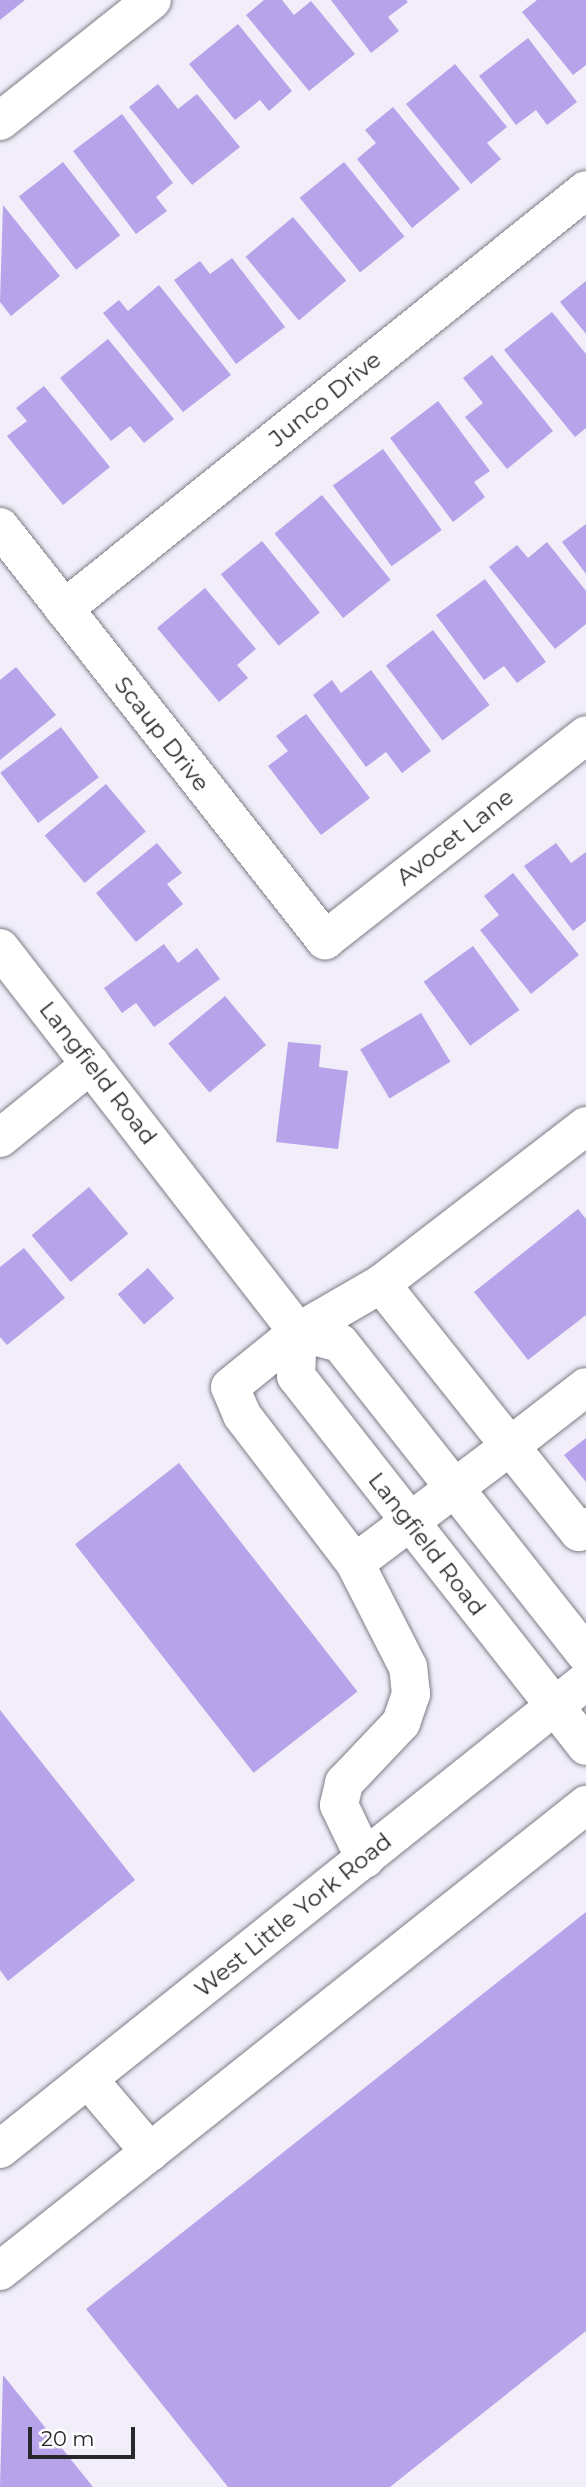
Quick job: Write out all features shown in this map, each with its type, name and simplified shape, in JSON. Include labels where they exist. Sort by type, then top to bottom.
[{"type":"street","points":[[0,121],[152,0]]},
{"type":"street","name":"Junco Drive","points":[[64,609],[586,190]]},
{"type":"street","name":"Scaup Drive","points":[[0,527],[325,940]]},
{"type":"street","name":"Avocet Lane","points":[[325,940],[586,735]]},
{"type":"street","name":"Langfield Road","points":[[0,948],[298,1332],[296,1376],[586,1746]]},
{"type":"street","points":[[0,1138],[91,1064]]},
{"type":"street","points":[[365,1858],[343,1823],[344,1783],[401,1723],[411,1694],[397,1639],[355,1563],[242,1415],[230,1387],[298,1332],[381,1284],[586,1126]]},
{"type":"street","points":[[381,1284],[579,1532],[586,1527]]},
{"type":"street","points":[[298,1332],[340,1343],[586,1654]]},
{"type":"street","points":[[355,1563],[457,1489],[586,1387]]},
{"type":"street","name":"West Little York Road","points":[[0,2149],[586,1681]]},
{"type":"street","points":[[0,2271],[586,1805]]},
{"type":"street","points":[[88,2079],[150,2152]]},
{"type":"building","points":[[0,0],[25,0],[0,20]]},
{"type":"building","points":[[264,0],[282,0],[294,15],[311,1],[355,54],[309,91],[246,15]]},
{"type":"building","points":[[331,0],[408,2],[388,17],[399,31],[371,53]]},
{"type":"building","points":[[537,0],[586,0],[586,65],[573,75],[522,12]]},
{"type":"building","points":[[238,24],[292,91],[269,111],[260,100],[235,120],[189,64]]},
{"type":"building","points":[[528,38],[577,102],[547,125],[536,110],[516,125],[479,76]]},
{"type":"building","points":[[455,64],[507,127],[487,143],[501,159],[471,184],[406,104]]},
{"type":"building","points":[[158,84],[178,109],[197,94],[240,147],[192,185],[129,107]]},
{"type":"building","points":[[393,107],[460,189],[412,228],[357,159],[376,143],[365,130]]},
{"type":"building","points":[[122,114],[173,183],[156,197],[167,211],[136,234],[73,151]]},
{"type":"building","points":[[63,162],[120,235],[76,270],[19,196]]},
{"type":"building","points":[[344,162],[404,237],[360,272],[300,198]]},
{"type":"building","points":[[3,205],[60,276],[11,316],[0,302]]},
{"type":"building","points":[[293,217],[346,281],[299,320],[246,257]]},
{"type":"building","points":[[232,258],[285,327],[236,364],[174,280],[200,261],[210,274]]},
{"type":"building","points":[[586,281],[586,334],[560,302]]},
{"type":"building","points":[[159,285],[231,375],[183,412],[103,313],[119,300],[128,311]]},
{"type":"building","points":[[552,312],[586,354],[586,428],[575,437],[504,350]]},
{"type":"building","points":[[108,339],[174,419],[144,443],[130,426],[111,441],[60,378]]},
{"type":"building","points":[[492,355],[553,431],[507,469],[465,417],[483,403],[463,378]]},
{"type":"building","points":[[44,386],[110,467],[63,505],[7,436],[27,421],[16,408]]},
{"type":"building","points":[[438,401],[490,471],[474,482],[485,497],[453,522],[390,438]]},
{"type":"building","points":[[383,449],[442,530],[392,566],[333,485]]},
{"type":"building","points":[[322,495],[391,580],[343,618],[275,533]]},
{"type":"building","points":[[586,524],[586,574],[562,542]]},
{"type":"building","points":[[262,541],[320,612],[279,646],[221,574]]},
{"type":"building","points":[[547,542],[586,591],[586,624],[555,649],[489,567],[517,545],[528,558]]},
{"type":"building","points":[[485,579],[546,662],[517,683],[504,666],[484,680],[436,615]]},
{"type":"building","points":[[205,588],[256,649],[237,665],[248,678],[219,702],[157,628]]},
{"type":"building","points":[[433,630],[490,705],[442,741],[386,666]]},
{"type":"building","points":[[16,667],[56,715],[0,760],[0,680]]},
{"type":"building","points":[[371,670],[431,751],[402,773],[386,752],[366,767],[313,695],[332,680],[341,693]]},
{"type":"building","points":[[306,714],[370,798],[321,835],[268,766],[288,751],[276,736]]},
{"type":"building","points":[[61,727],[99,777],[38,823],[0,773]]},
{"type":"building","points":[[106,784],[146,831],[85,883],[45,835]]},
{"type":"building","points":[[157,843],[182,873],[167,884],[183,904],[136,942],[96,893]]},
{"type":"building","points":[[556,843],[571,863],[586,852],[586,921],[573,931],[524,866]]},
{"type":"building","points":[[513,873],[579,955],[531,994],[480,930],[499,915],[484,896]]},
{"type":"building","points":[[164,944],[178,963],[197,948],[220,979],[154,1027],[136,1003],[122,1013],[104,988]]},
{"type":"building","points":[[473,946],[519,1010],[470,1046],[424,982]]},
{"type":"building","points":[[225,996],[266,1045],[209,1093],[168,1044]]},
{"type":"building","points":[[421,1013],[450,1062],[389,1098],[360,1050]]},
{"type":"building","points":[[288,1042],[321,1045],[319,1067],[348,1071],[338,1149],[276,1142]]},
{"type":"building","points":[[89,1187],[128,1234],[71,1282],[32,1235]]},
{"type":"building","points":[[578,1209],[586,1219],[586,1315],[528,1360],[474,1292]]},
{"type":"building","points":[[24,1248],[65,1298],[7,1345],[0,1337],[0,1267]]},
{"type":"building","points":[[148,1268],[174,1298],[144,1324],[118,1294]]},
{"type":"building","points":[[586,1438],[586,1482],[564,1455]]},
{"type":"building","points":[[179,1463],[358,1692],[254,1773],[75,1544]]},
{"type":"building","points":[[0,1710],[135,1880],[8,1981],[0,1970]]},
{"type":"building","points":[[586,1912],[586,2331],[390,2487],[228,2487],[86,2309]]},
{"type":"building","points":[[3,2375],[93,2487],[0,2487]]}]
